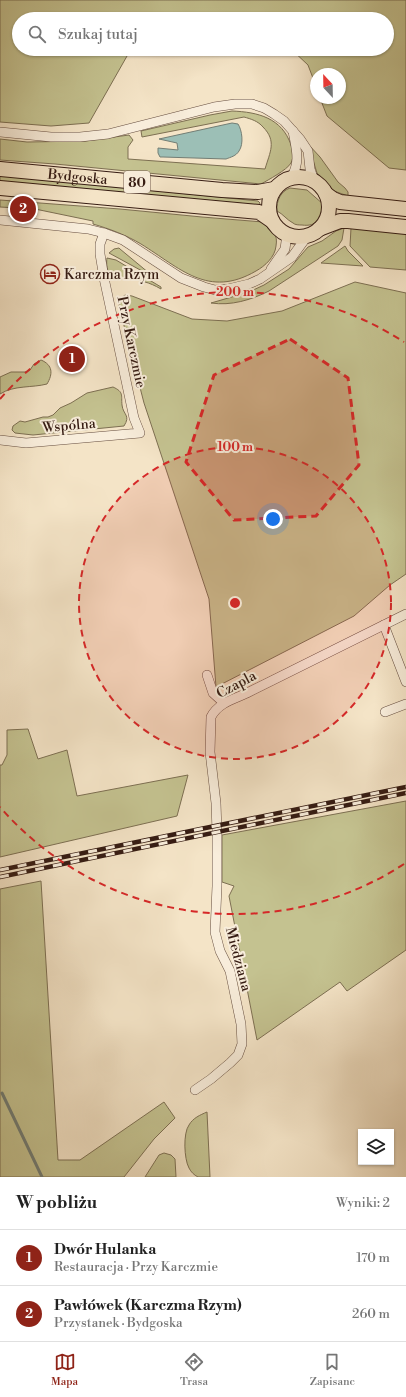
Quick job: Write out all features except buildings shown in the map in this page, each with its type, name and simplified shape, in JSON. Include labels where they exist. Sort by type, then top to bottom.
[{"type":"main road","name":"Bydgoska","points":[[0,169],[222,190],[258,192],[274,189]]},
{"type":"main road","points":[[291,178],[307,178],[314,181],[321,186],[326,194],[333,200],[340,202],[406,209]]},
{"type":"main road","name":"80","points":[[274,189],[279,184],[291,178]]},
{"type":"main road","name":"Bydgoska","points":[[0,188],[259,212],[272,221]]},
{"type":"main road","points":[[272,221],[269,213],[269,204],[270,196],[274,189]]},
{"type":"main road","points":[[314,232],[325,221],[328,212],[326,194]]},
{"type":"main road","name":"80","points":[[272,221],[278,229],[287,234]]},
{"type":"main road","points":[[287,234],[294,236],[314,232],[340,221],[406,227]]},
{"type":"street","points":[[0,132],[51,137],[80,137],[108,134],[214,107],[235,104],[252,104],[264,108],[284,121],[300,139],[308,151],[310,169],[314,181]]},
{"type":"street","points":[[291,178],[297,165],[297,152],[293,131]]},
{"type":"street","points":[[0,220],[88,229],[104,233],[123,240],[181,278],[210,289],[228,289],[249,284],[260,279],[292,257],[314,232]]},
{"type":"street","name":"Przy Karczmie","points":[[104,233],[100,244],[104,278],[134,418],[140,433]]},
{"type":"street","points":[[270,272],[285,249],[287,234]]},
{"type":"street","name":"Wspólna","points":[[0,440],[26,443],[140,433]]},
{"type":"street","name":"Czapla","points":[[217,886],[216,803],[210,752],[210,721],[212,714],[224,703],[247,694],[406,614]]},
{"type":"street","points":[[384,625],[406,682]]},
{"type":"street","points":[[207,675],[213,693],[224,703]]},
{"type":"street","points":[[385,712],[406,704]]},
{"type":"street","name":"Miedziana","points":[[195,1090],[211,1079],[238,1056],[242,1044],[241,1024],[230,971],[220,951],[215,932],[217,886]]},
{"type":"highlighted area","points":[[290,339],[348,378],[359,465],[316,516],[234,520],[186,462],[214,375]]},
{"type":"shaded area","points":[[0,0],[406,0],[406,170],[389,168],[327,116],[322,104],[346,104],[346,68],[310,68],[310,70],[308,65],[298,56],[394,56],[394,12],[12,12],[12,56],[127,56],[89,123],[51,126],[0,122]]},
{"type":"shaded area","points":[[232,111],[260,115],[268,118],[282,128],[291,145],[293,154],[291,163],[286,169],[261,184],[0,160],[0,139],[27,142],[85,141],[129,135],[133,140],[128,147],[128,159],[265,169],[271,147],[270,137],[259,123],[252,119],[244,117],[142,137],[141,131]]},
{"type":"shaded area","points":[[308,144],[320,157],[338,182],[345,188],[348,192],[348,196],[334,191],[317,173]]},
{"type":"shaded area","points":[[0,175],[258,201],[260,203],[259,205],[0,182]]},
{"type":"shaded area","points":[[290,188],[307,190],[323,204],[322,214],[318,221],[311,225],[298,225],[277,211],[277,204],[280,197],[284,191]]},
{"type":"shaded area","points":[[0,200],[263,222],[274,232],[276,246],[274,254],[269,261],[256,271],[239,279],[223,282],[209,281],[195,277],[141,244],[118,232],[93,224],[93,221],[35,209],[0,207]]},
{"type":"shaded area","points":[[344,228],[342,240],[338,246],[269,291],[241,302],[226,304],[211,303],[249,292],[264,285],[289,269],[308,247],[322,241],[336,231]]},
{"type":"shaded area","points":[[351,228],[406,233],[406,270],[370,267],[350,246]]},
{"type":"shaded area","points":[[345,246],[363,266],[321,263]]},
{"type":"shaded area","points":[[119,248],[155,278],[109,253],[114,249]]},
{"type":"shaded area","points":[[107,258],[116,260],[161,287],[161,289],[140,281],[112,278],[108,270]]},
{"type":"shaded area","points":[[355,282],[406,293],[406,574],[390,585],[354,616],[216,687],[209,599],[144,403],[119,306],[120,299],[125,295],[132,296],[192,319],[227,321],[282,311]]},
{"type":"shaded area","points":[[41,360],[48,364],[51,370],[47,384],[11,389],[0,394],[0,377],[11,372],[25,372],[30,370],[34,364]]},
{"type":"shaded area","points":[[113,387],[121,394],[122,405],[127,417],[124,426],[33,435],[15,433],[12,430],[13,426],[20,421],[25,422],[48,417],[53,415],[60,408],[87,393]]},
{"type":"shaded area","points":[[28,729],[38,759],[67,750],[77,796],[188,775],[177,816],[0,857],[0,765],[2,765],[7,755],[7,730]]},
{"type":"shaded area","points":[[406,801],[406,950],[347,991],[340,982],[257,1040],[229,896],[234,886],[222,882],[222,835]]},
{"type":"shaded area","points":[[41,881],[58,1160],[80,1160],[164,1102],[175,1118],[154,1139],[124,1177],[0,1177],[0,889]]},
{"type":"shaded area","points":[[207,1112],[210,1177],[198,1177],[192,1172],[187,1164],[185,1146],[186,1134],[189,1125],[193,1120]]},
{"type":"shaded area","points":[[164,1153],[171,1155],[175,1159],[176,1177],[145,1177],[159,1155]]},
{"type":"water","points":[[232,123],[238,124],[242,141],[241,148],[232,157],[226,159],[160,157],[158,153],[158,148],[178,150],[177,143],[159,139]]},
{"type":"waterway","points":[[2,1093],[42,1177]]},
{"type":"railway","points":[[0,870],[406,787]]},
{"type":"railway","points":[[0,877],[406,793]]},
{"type":"place","name":"Pawłówek (Karczma Rzym)","points":[[23,209]]},
{"type":"place","name":"Karczma Rzym","points":[[50,274]]},
{"type":"place","name":"Dwór Hulanka","points":[[72,359]]}]
